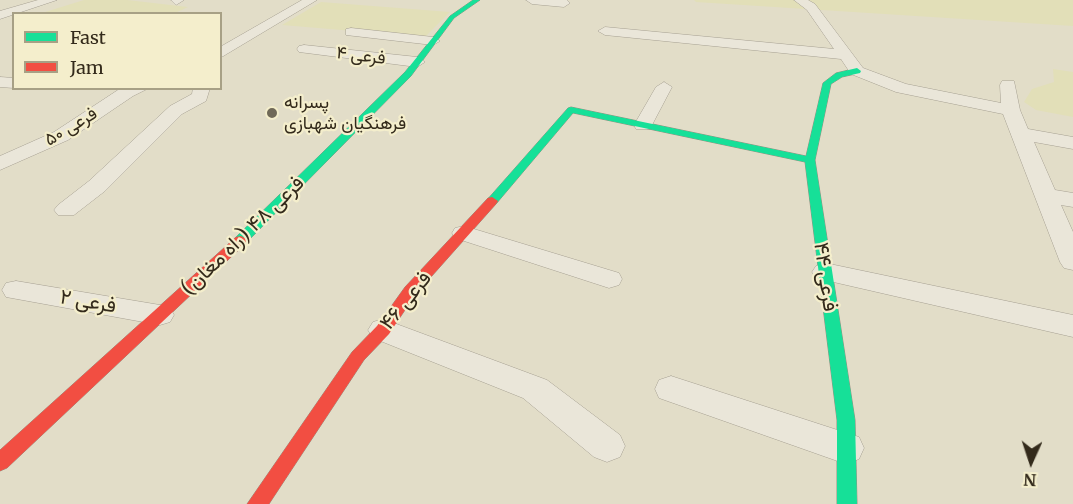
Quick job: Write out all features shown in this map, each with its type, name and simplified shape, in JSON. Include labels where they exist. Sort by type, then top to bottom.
[{"type":"street","points":[[0,15],[51,0]]},
{"type":"street","points":[[222,53],[311,0]]},
{"type":"street","name":"فرعی ۴۸ (راه مغان)","points":[[0,462],[238,242],[417,62],[452,17],[477,0]]},
{"type":"street","points":[[532,0],[564,3]]},
{"type":"street","points":[[800,0],[811,7],[857,71],[902,88],[1011,110]]},
{"type":"street","points":[[605,31],[846,55]]},
{"type":"street","points":[[351,33],[433,41]]},
{"type":"street","name":"فرعی ۴","points":[[304,49],[417,62]]},
{"type":"street","name":"فرعی ۴۴","points":[[847,504],[846,420],[810,160],[827,83],[839,75],[857,71]]},
{"type":"street","points":[[1008,85],[1011,110],[1073,262]]},
{"type":"street","points":[[664,87],[643,125],[810,160]]},
{"type":"street","name":"فرعی ۵۰","points":[[0,164],[61,136],[127,92],[134,90]]},
{"type":"street","points":[[66,210],[115,170],[176,110],[200,97],[202,90]]},
{"type":"street","name":"فرعی ۴۶","points":[[257,504],[358,356],[383,330],[410,291],[571,110],[643,125]]},
{"type":"street","points":[[1021,134],[1073,144]]},
{"type":"street","points":[[1046,195],[1073,200]]},
{"type":"street","points":[[464,233],[609,279]]},
{"type":"street","points":[[825,272],[1073,326]]},
{"type":"street","name":"فرعی ۲","points":[[16,290],[160,315]]},
{"type":"street","points":[[383,330],[535,389],[607,446]]},
{"type":"street","points":[[671,389],[846,448]]},
{"type":"shaded area","points":[[84,0],[127,0],[188,7],[177,12],[45,12]]},
{"type":"shaded area","points":[[694,0],[1073,0],[1073,26],[696,2]]},
{"type":"shaded area","points":[[321,2],[450,12],[425,37],[282,25]]},
{"type":"shaded area","points":[[1053,69],[1073,72],[1073,117],[1036,110],[1024,102],[1032,89],[1054,82]]},
{"type":"traffic: fast","points":[[241,240],[408,74],[452,17],[477,0]]},
{"type":"traffic: fast","points":[[847,504],[846,420],[810,160],[827,83],[839,75],[857,71]]},
{"type":"traffic: fast","points":[[492,201],[571,110],[810,160]]},
{"type":"traffic: jam","points":[[257,504],[358,356],[383,330],[410,291],[492,201]]},
{"type":"traffic: jam","points":[[0,462],[241,240]]},
{"type":"place","name":"پسرانه فرهنگیان شهبازی","points":[[272,113]]}]
